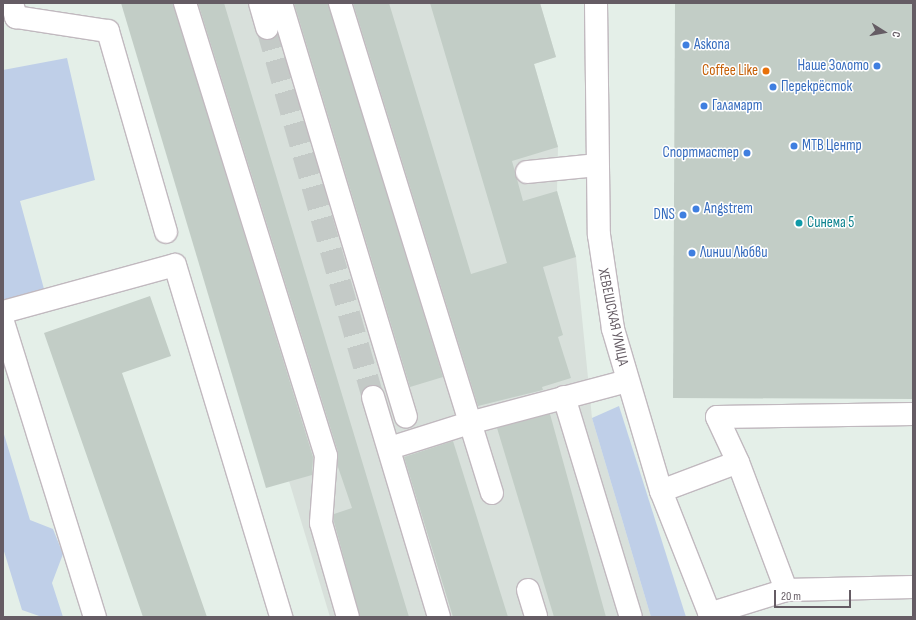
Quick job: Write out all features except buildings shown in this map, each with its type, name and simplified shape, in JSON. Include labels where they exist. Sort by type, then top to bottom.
[{"type":"street","points":[[12,3],[16,17],[108,31],[166,232]]},
{"type":"street","points":[[185,3],[326,456],[321,523],[348,617]]},
{"type":"street","points":[[260,3],[278,27],[406,416]]},
{"type":"street","points":[[278,27],[281,3]]},
{"type":"street","points":[[340,3],[469,423],[492,493]]},
{"type":"street","name":"ХЕВЕШСКАЯ УЛИЦА","points":[[596,3],[597,165],[601,260],[613,330],[661,491],[710,615]]},
{"type":"street","points":[[527,172],[597,165]]},
{"type":"street","points":[[3,312],[175,265],[281,617]]},
{"type":"street","points":[[3,322],[95,617]]},
{"type":"street","points":[[390,448],[469,423],[628,381]]},
{"type":"street","points":[[373,397],[390,448],[439,617]]},
{"type":"street","points":[[564,397],[631,617]]},
{"type":"street","points":[[786,590],[738,462],[718,417],[913,414]]},
{"type":"street","points":[[661,491],[738,462]]},
{"type":"street","points":[[710,615],[786,590],[913,587]]},
{"type":"street","points":[[528,590],[536,617]]},
{"type":"shaded area","points":[[145,3],[540,3],[556,57],[534,64],[558,147],[557,191],[576,257],[592,418],[651,617],[330,617]]},
{"type":"shaded area","points":[[67,58],[95,180],[20,201],[44,289],[3,301],[3,70]]},
{"type":"shaded area","points":[[619,406],[686,617],[651,617],[592,418]]},
{"type":"shaded area","points":[[3,431],[30,520],[53,529],[63,554],[52,583],[63,617],[42,617],[22,610],[3,548]]},
{"type":"tunnel","points":[[267,28],[373,397]]},
{"type":"place","name":"Askona","points":[[686,45]]},
{"type":"place","name":"Наше Золото","points":[[877,66]]},
{"type":"place","name":"Coffee Like","points":[[766,71]]},
{"type":"place","name":"Перекрёсток","points":[[773,87]]},
{"type":"place","name":"Галамарт","points":[[704,106]]},
{"type":"place","name":"МТВ Центр","points":[[794,146]]},
{"type":"place","name":"Спортмастер","points":[[747,153]]},
{"type":"place","name":"Angstrem","points":[[696,209]]},
{"type":"place","name":"DNS","points":[[683,215]]},
{"type":"place","name":"Синема 5","points":[[799,223]]},
{"type":"place","name":"Линии Любви","points":[[692,253]]}]
